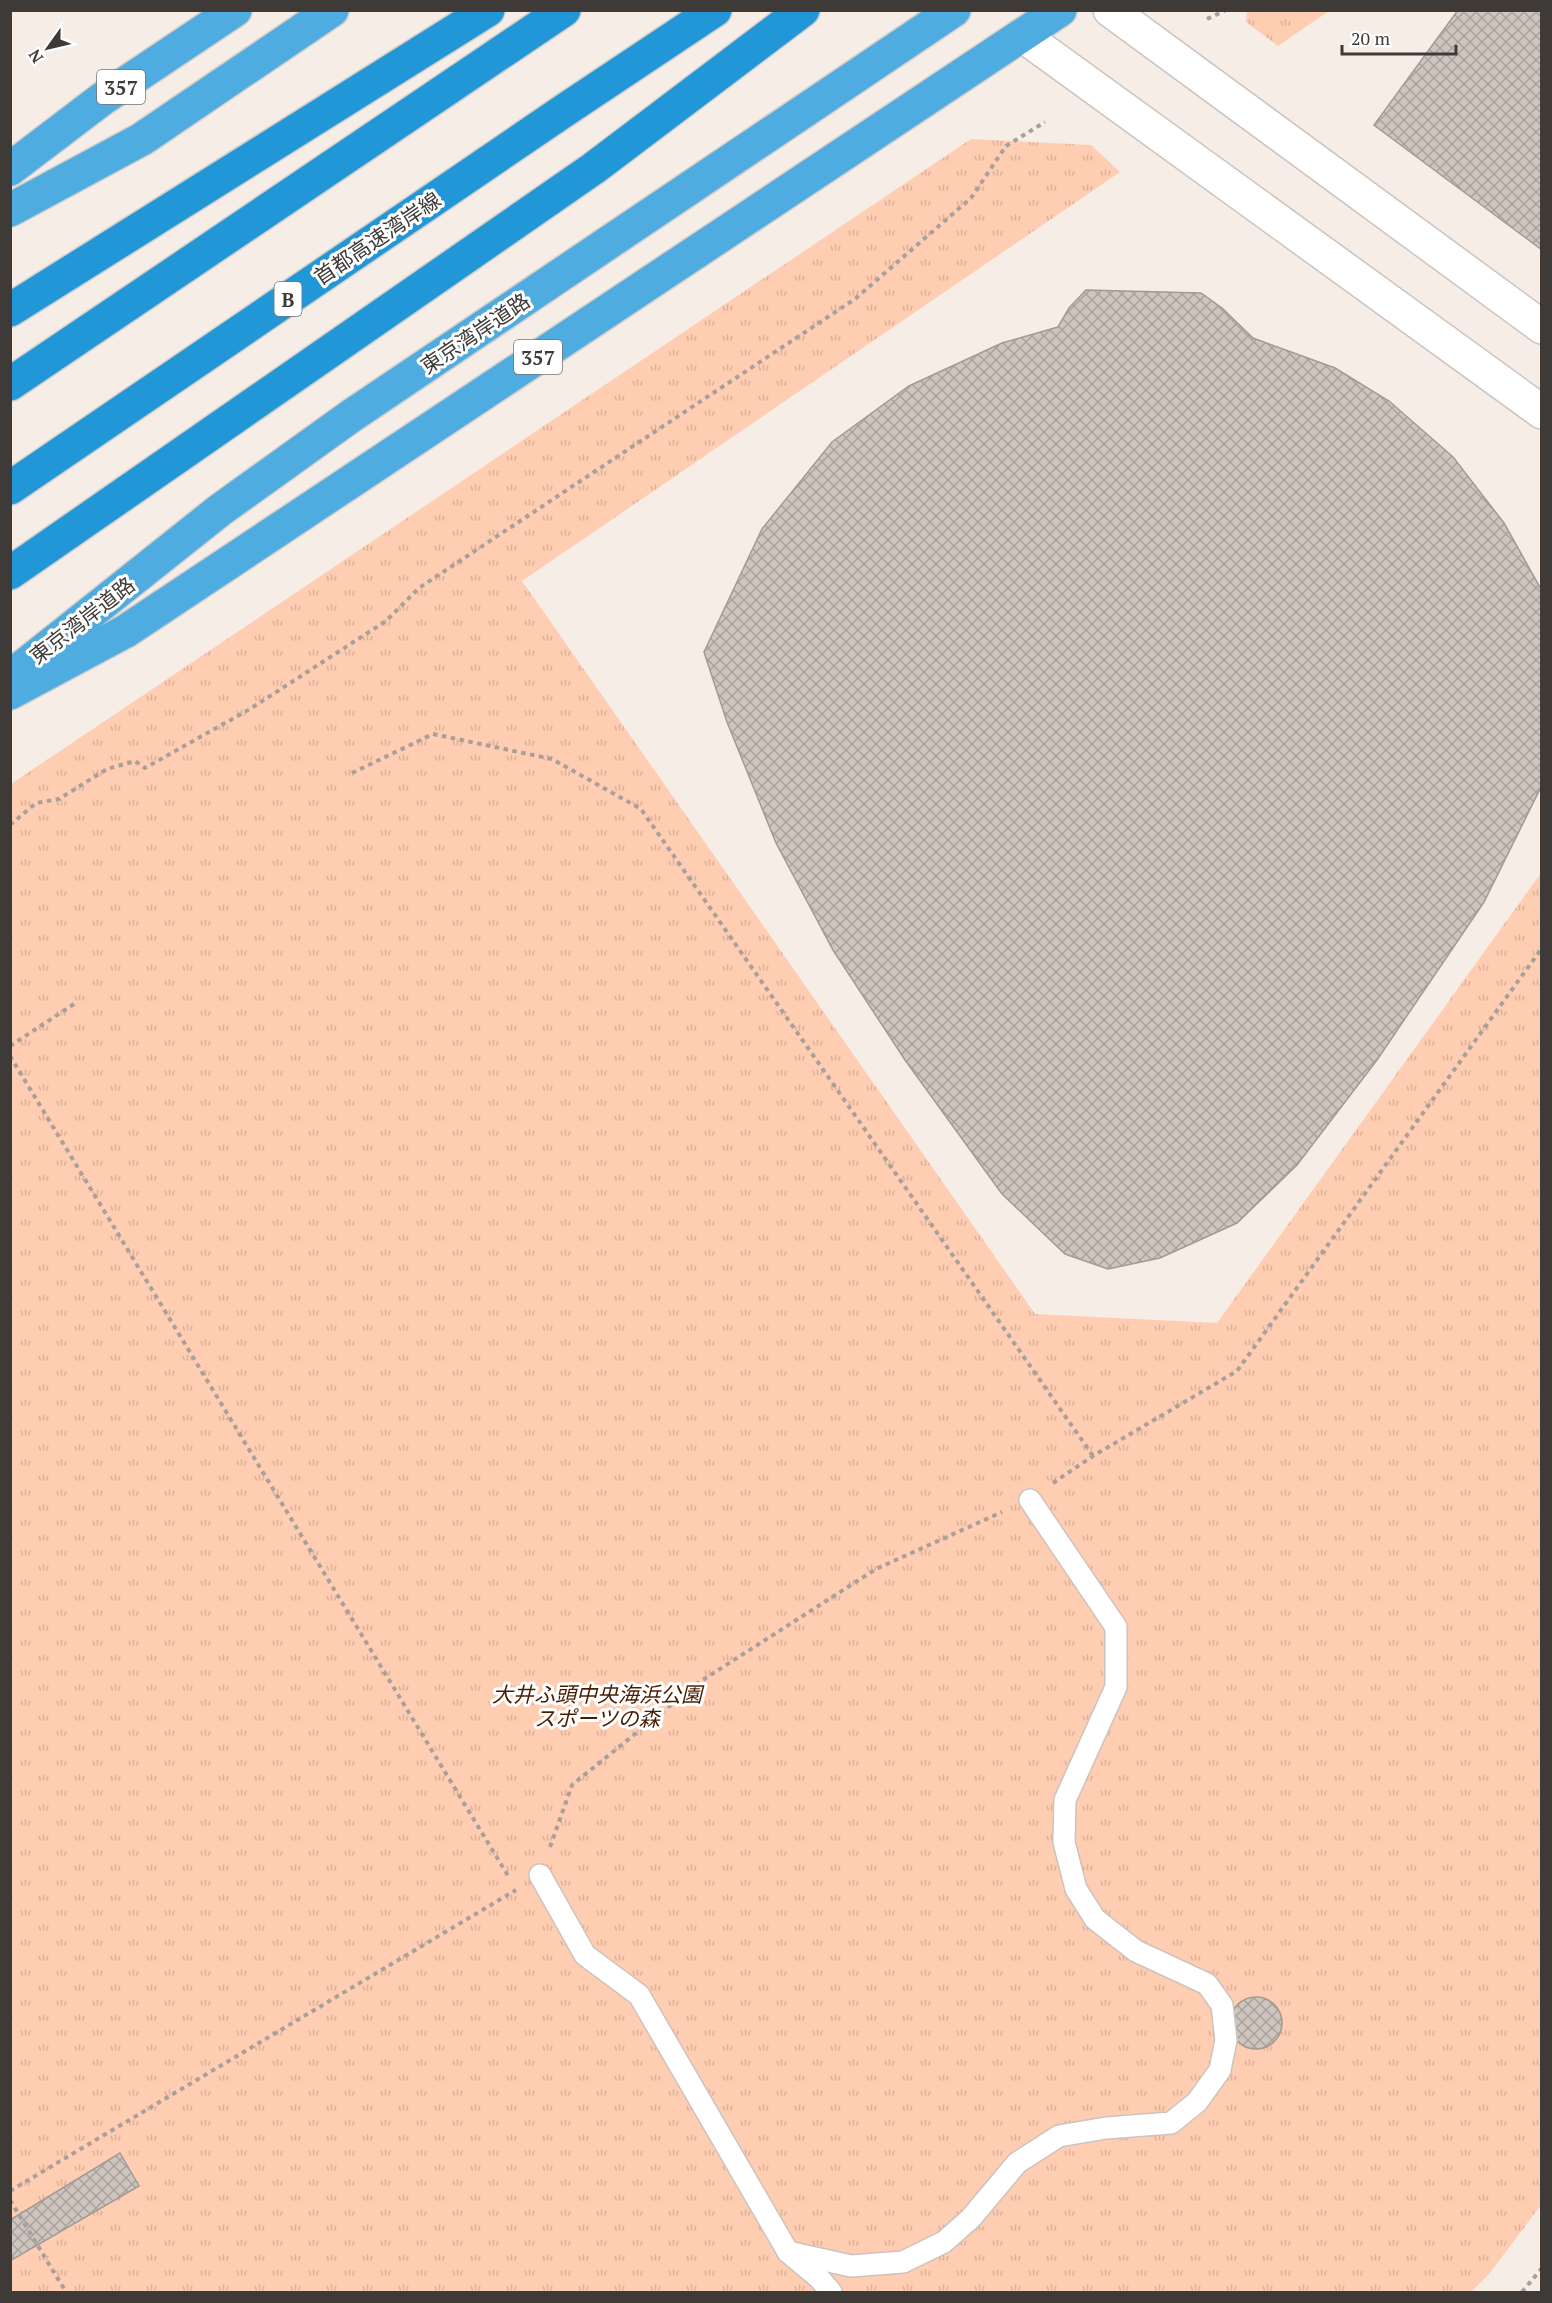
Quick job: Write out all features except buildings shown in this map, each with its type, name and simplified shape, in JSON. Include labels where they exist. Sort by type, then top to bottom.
[{"type":"highway","name":"357","points":[[10,169],[102,99],[235,10]]},
{"type":"highway","name":"357","points":[[10,210],[142,139],[332,10]]},
{"type":"highway","points":[[10,310],[488,10]]},
{"type":"highway","points":[[10,384],[564,10]]},
{"type":"highway","name":"首都高速湾岸線","points":[[10,488],[716,10]]},
{"type":"highway","points":[[10,573],[594,168],[803,10]]},
{"type":"highway","name":"東京湾岸道路","points":[[10,677],[220,510],[351,416],[954,10]]},
{"type":"highway","name":"357","points":[[10,693],[126,631],[1060,10]]},
{"type":"street","points":[[1110,10],[1542,327]]},
{"type":"street","points":[[1022,35],[1542,412]]},
{"type":"lane","points":[[788,2252],[851,2266],[903,2262],[944,2242],[971,2218],[1017,2163],[1059,2136],[1106,2128],[1171,2123],[1197,2102],[1220,2070],[1226,2040],[1222,2005],[1207,1984],[1136,1951],[1095,1919],[1077,1889],[1064,1842],[1065,1800],[1116,1687],[1116,1627],[1030,1500]]},
{"type":"lane","points":[[540,1875],[585,1954],[639,1995],[788,2252],[819,2278],[831,2292]]},
{"type":"path","points":[[1207,20],[1226,10]]},
{"type":"path","points":[[10,825],[36,803],[59,799],[107,769],[135,761],[146,768],[250,709],[386,621],[419,588],[855,299],[971,198],[1006,146],[1045,122]]},
{"type":"path","points":[[352,773],[433,734],[552,759],[641,809],[1093,1456]]},
{"type":"path","points":[[10,2191],[540,1875],[572,1785],[698,1683],[876,1569],[1030,1500],[1093,1456],[1238,1371],[1542,948]]},
{"type":"path","points":[[10,1046],[77,1002]]},
{"type":"path","points":[[10,1056],[510,1880]]},
{"type":"path","points":[[10,2200],[66,2292]]},
{"type":"path","points":[[1522,2292],[1542,2268]]},
{"type":"green space","points":[[1247,10],[1329,11],[1278,46],[1246,22]]},
{"type":"green space","name":"大井ふ頭中央海浜公園 スポーツの森","points":[[971,139],[1091,145],[1120,172],[522,581],[1035,1314],[1217,1323],[1541,873],[1541,2205],[1489,2274],[1471,2292],[11,2292],[11,784]]}]
